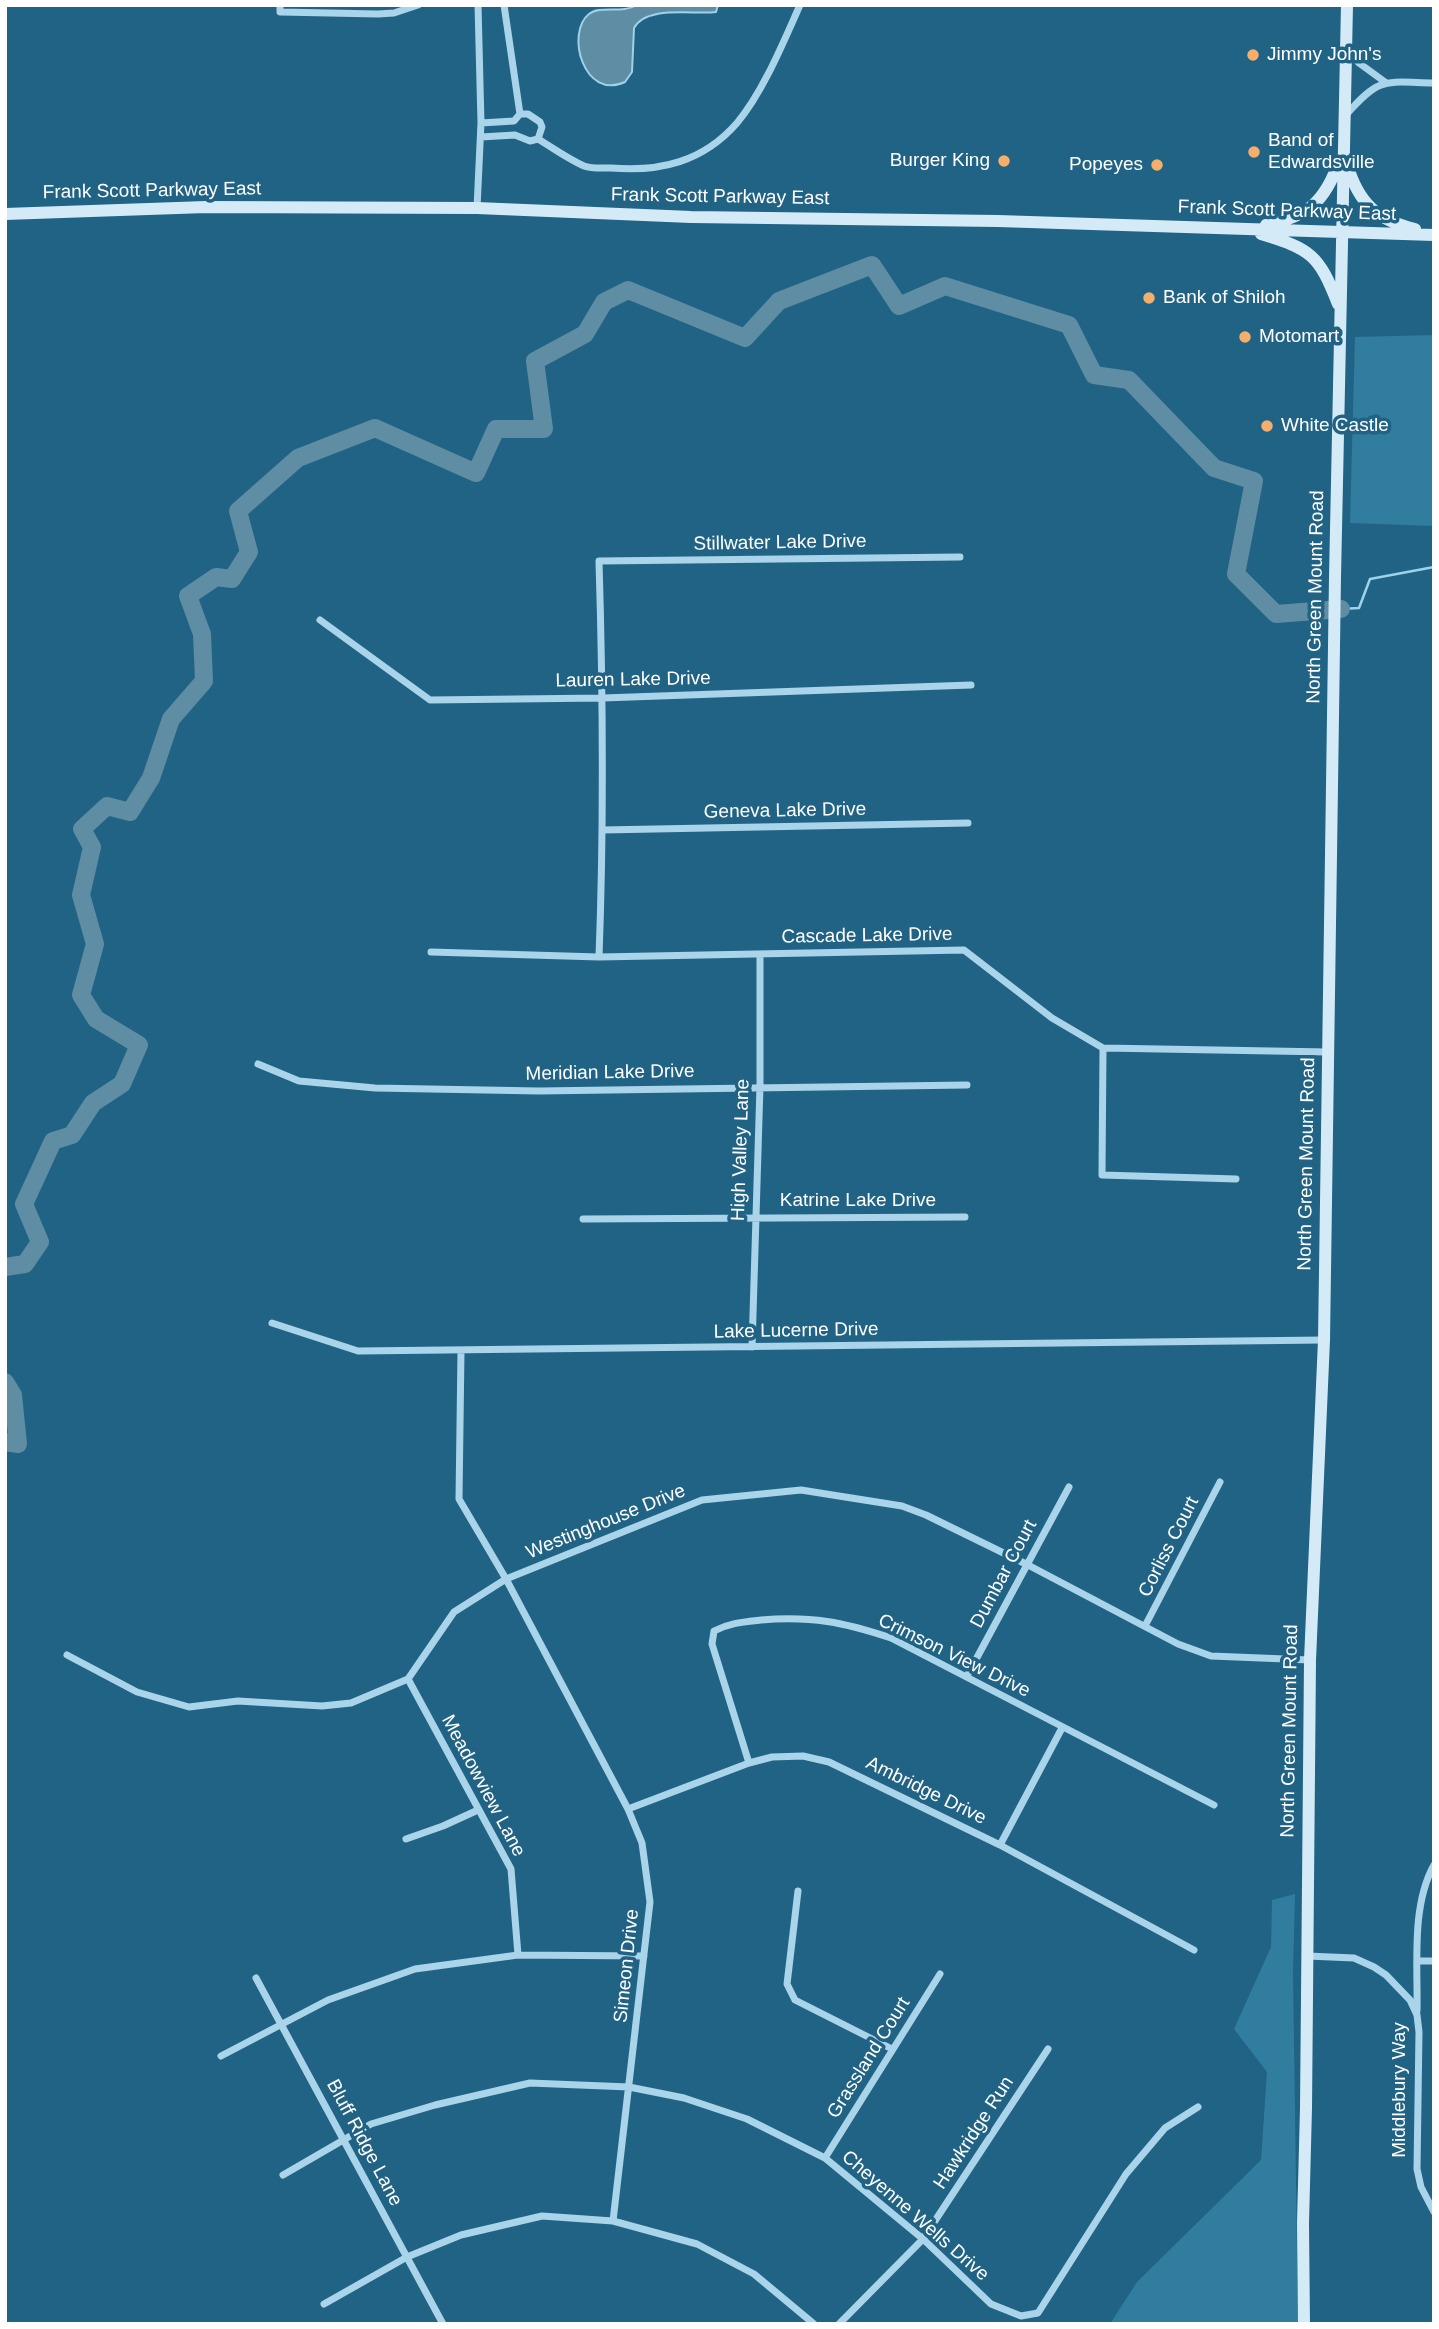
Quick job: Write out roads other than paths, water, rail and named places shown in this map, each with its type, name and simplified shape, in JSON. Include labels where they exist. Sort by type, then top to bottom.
[{"type":"street","points":[[280,5],[280,12],[378,14],[394,13],[418,5]]},
{"type":"street","points":[[477,208],[481,137],[478,5]]},
{"type":"street","points":[[481,123],[514,121],[520,114],[504,5]]},
{"type":"street","points":[[481,137],[515,135],[530,141],[538,139],[586,167],[639,170],[667,167],[713,145],[737,122],[758,90],[800,5]]},
{"type":"street","name":"North Green Mount Road","points":[[1304,2324],[1310,1660],[1324,1340],[1335,578],[1347,5]]},
{"type":"street","points":[[1346,49],[1385,82]]},
{"type":"street","points":[[1344,116],[1366,92],[1385,82],[1434,83]]},
{"type":"street","points":[[520,114],[528,114],[540,122],[542,127],[538,139]]},
{"type":"street","points":[[1243,229],[1286,221],[1312,206],[1332,182],[1343,150]]},
{"type":"street","points":[[1343,150],[1353,186],[1366,204],[1394,224],[1434,234]]},
{"type":"street","name":"Frank Scott Parkway East","points":[[5,214],[206,206],[477,208],[691,217],[998,221],[1434,234]]},
{"type":"street","points":[[1243,229],[1286,242],[1311,254],[1326,272],[1340,310]]},
{"type":"street","name":"Stillwater Lake Drive","points":[[603,698],[599,561],[960,557]]},
{"type":"street","name":"Lauren Lake Drive","points":[[320,620],[429,700],[603,698],[971,685]]},
{"type":"street","points":[[599,957],[603,865],[603,698]]},
{"type":"street","name":"Geneva Lake Drive","points":[[603,830],[968,823]]},
{"type":"street","name":"Cascade Lake Drive","points":[[431,952],[599,957],[964,950],[1052,1018],[1103,1048],[1328,1052]]},
{"type":"street","name":"High Valley Lane","points":[[752,1347],[760,1086],[760,954]]},
{"type":"street","points":[[1103,1048],[1102,1175],[1236,1179]]},
{"type":"street","name":"Meridian Lake Drive","points":[[258,1064],[299,1081],[375,1088],[539,1091],[967,1085]]},
{"type":"street","name":"Katrine Lake Drive","points":[[583,1219],[965,1217]]},
{"type":"street","name":"Lake Lucerne Drive","points":[[272,1323],[358,1351],[1324,1340]]},
{"type":"street","name":"Simeon Drive","points":[[461,1351],[459,1499],[506,1579],[628,1809],[642,1843],[650,1902],[613,2221]]},
{"type":"street","name":"Corliss Court","points":[[1145,1626],[1220,1482]]},
{"type":"street","name":"Dumbar Court","points":[[967,1676],[1069,1487]]},
{"type":"street","name":"Westinghouse Drive","points":[[408,1679],[454,1612],[506,1579],[702,1500],[801,1490],[901,1506],[926,1515],[1028,1564],[1178,1644],[1210,1656],[1310,1660]]},
{"type":"street","name":"Crimson View Drive","points":[[749,1762],[712,1644],[713,1631],[728,1623],[789,1618],[825,1619],[891,1638],[1214,1805]]},
{"type":"street","points":[[66,1655],[137,1692],[189,1707],[238,1701],[322,1706],[351,1703],[408,1679]]},
{"type":"street","name":"Meadowview Lane","points":[[408,1679],[511,1869],[518,1955]]},
{"type":"street","points":[[1000,1845],[1062,1728]]},
{"type":"street","name":"Ambridge Drive","points":[[628,1809],[749,1762],[783,1755],[829,1762],[1000,1845],[1194,1950]]},
{"type":"street","points":[[406,1839],[478,1810]]},
{"type":"street","points":[[1417,2015],[1420,1903],[1426,1879],[1434,1865]]},
{"type":"street","points":[[798,1891],[787,1984],[795,2000],[892,2049]]},
{"type":"street","points":[[221,2056],[328,2000],[415,1969],[518,1955],[644,1956]]},
{"type":"street","name":"Middlebury Way","points":[[1306,1956],[1354,1958],[1386,1975],[1410,2000],[1417,2015],[1417,2169],[1420,2187],[1434,2212]]},
{"type":"street","points":[[1418,1961],[1434,1961]]},
{"type":"street","name":"Grassland Court","points":[[825,2158],[940,1974]]},
{"type":"street","name":"Bluff Ridge Lane","points":[[257,1978],[443,2324]]},
{"type":"street","name":"Hawkridge Run","points":[[839,2324],[923,2239],[1048,2049]]},
{"type":"street","name":"Cheyenne Wells Drive","points":[[283,2175],[371,2124],[435,2105],[530,2083],[629,2087],[684,2098],[747,2119],[825,2158],[923,2239],[991,2304],[1021,2316],[1038,2313],[1126,2174],[1165,2128],[1198,2107]]},
{"type":"street","points":[[324,2304],[407,2257],[461,2235],[541,2216],[613,2221],[697,2244],[754,2274],[814,2324]]},
{"type":"waterway","points":[[5,1267],[25,1264],[40,1242],[24,1204],[53,1141],[72,1135],[93,1103],[122,1084],[139,1045],[96,1019],[81,995],[95,944],[81,895],[92,847],[82,829],[107,806],[130,812],[151,778],[171,719],[204,681],[202,634],[188,596],[216,577],[232,579],[249,552],[238,511],[298,458],[375,428],[476,473],[496,429],[544,429],[535,361],[585,334],[604,302],[628,290],[745,338],[779,301],[872,265],[899,306],[945,286],[1069,325],[1094,375],[1129,380],[1214,468],[1254,481],[1236,574],[1276,614],[1341,609]]},
{"type":"waterway","points":[[1341,609],[1359,608],[1370,579],[1434,567]]},
{"type":"waterway","points":[[5,1382],[13,1395],[18,1444],[5,1442]]},
{"type":"place","name":"Jimmy John's","points":[[1253,55]]},
{"type":"place","name":"Band of Edwardsville","points":[[1254,152]]},
{"type":"place","name":"Burger King","points":[[1004,161]]},
{"type":"place","name":"Popeyes","points":[[1157,165]]},
{"type":"place","name":"Bank of Shiloh","points":[[1149,298]]},
{"type":"place","name":"Motomart","points":[[1245,337]]},
{"type":"place","name":"White Castle","points":[[1267,426]]}]
